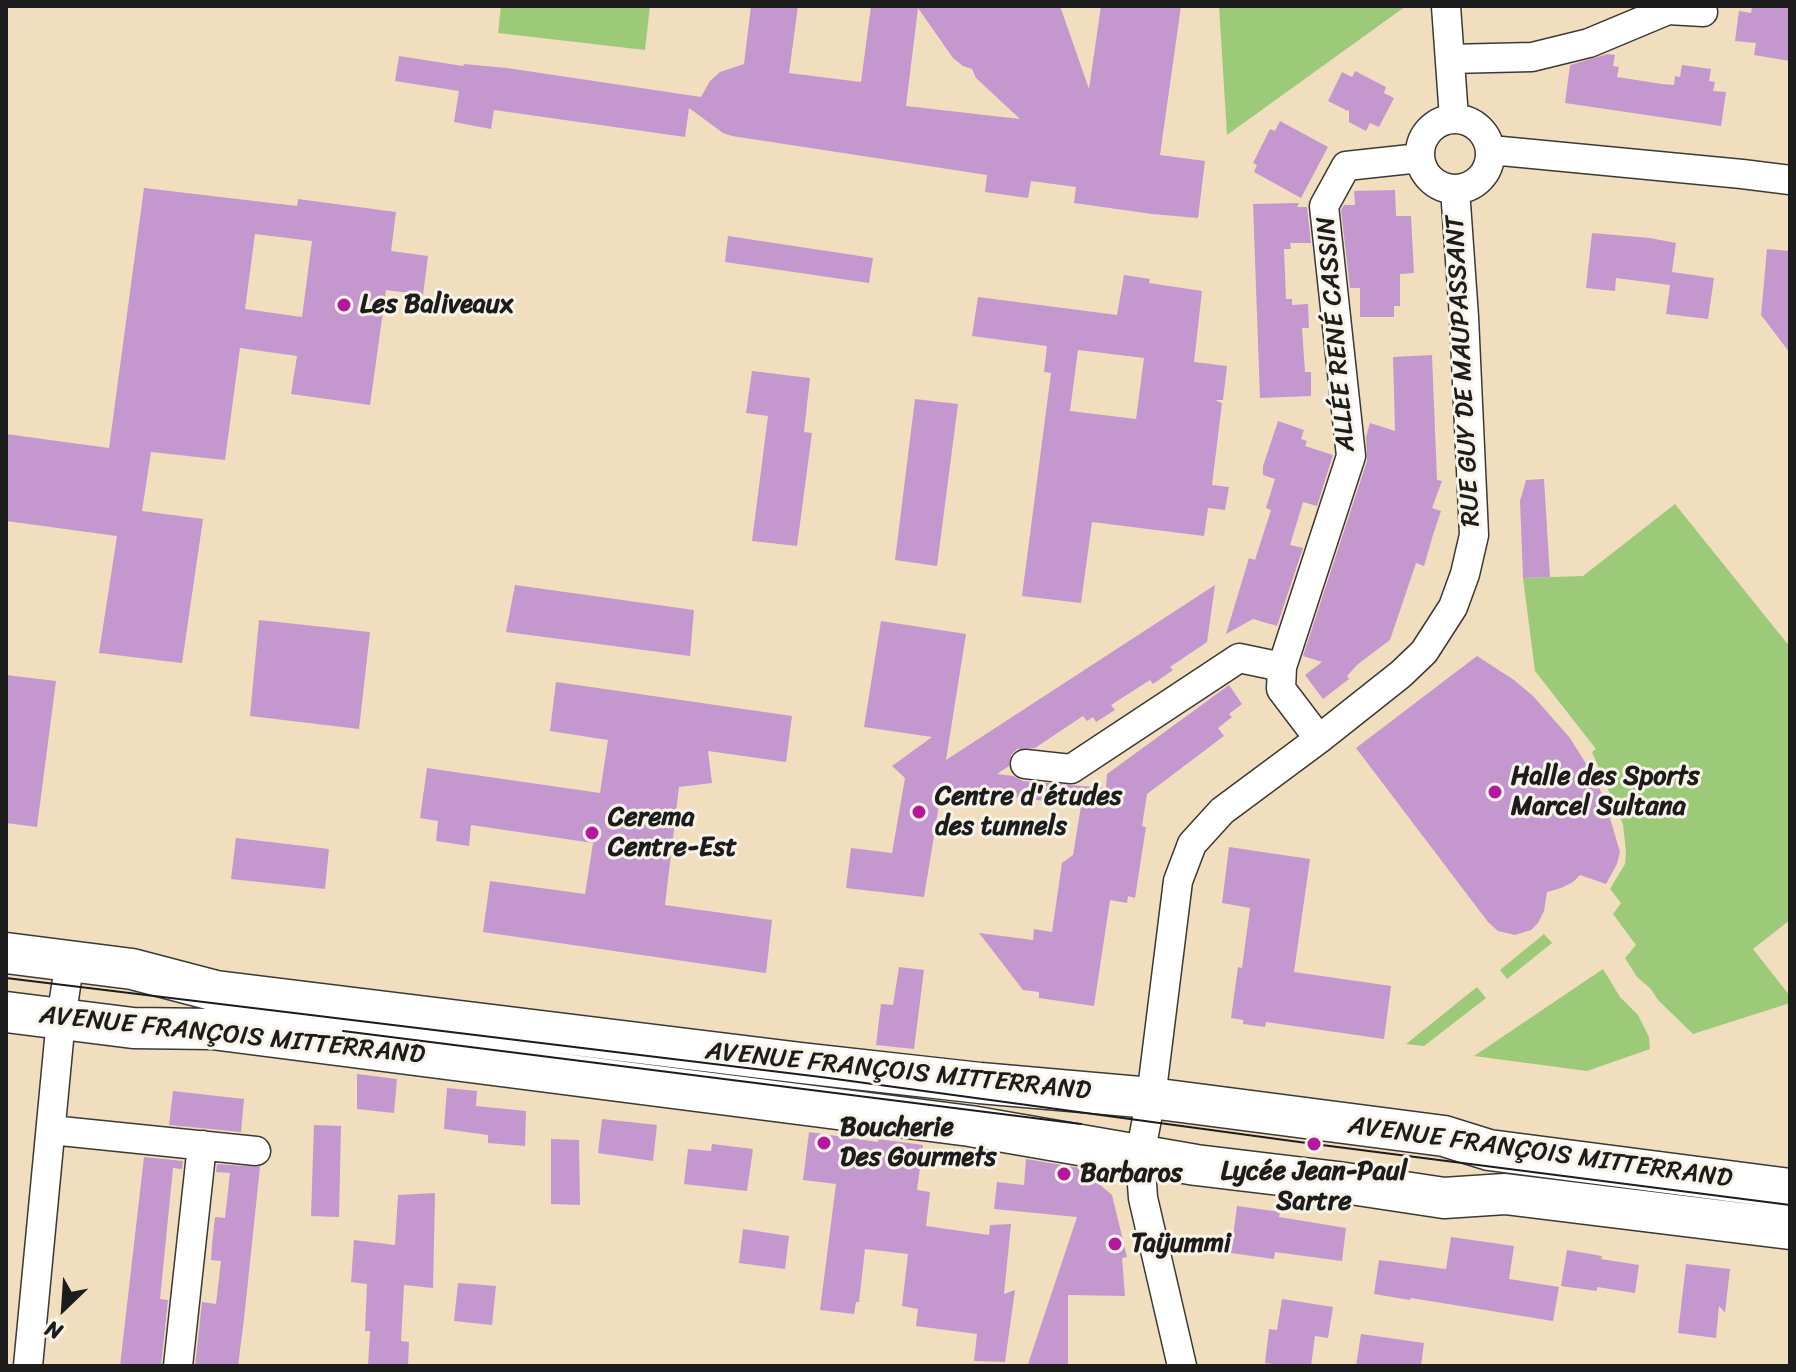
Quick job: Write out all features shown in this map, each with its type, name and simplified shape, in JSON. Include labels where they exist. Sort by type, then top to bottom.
[{"type":"street","points":[[1446,6],[1454,118]]},
{"type":"street","points":[[1450,59],[1532,57],[1589,43],[1668,10],[1703,12]]},
{"type":"street","points":[[1454,118],[1478,127],[1491,150],[1491,160],[1482,178],[1465,188],[1447,188],[1432,180],[1422,167],[1420,158],[1420,149],[1429,131],[1436,124],[1454,118]]},
{"type":"street","points":[[1491,150],[1790,180]]},
{"type":"street","name":"ALLÉE RENÉ CASSIN","points":[[1282,667],[1351,456],[1324,206],[1346,166],[1420,158]]},
{"type":"street","name":"RUE GUY DE MAUPASSANT","points":[[1182,1366],[1143,1198],[1140,1155],[1151,1098],[1178,881],[1192,844],[1222,811],[1401,674],[1424,652],[1453,607],[1474,535],[1455,189]]},
{"type":"street","points":[[1025,764],[1071,769],[1239,658],[1282,667],[1281,689],[1319,739]]},
{"type":"street","name":"AVENUE FRANÇOIS MITTERRAND","points":[[6,953],[132,969],[216,991],[816,1065],[1151,1098],[1444,1136],[1489,1150],[1790,1189]]},
{"type":"street","points":[[28,1366],[61,1019],[70,960]]},
{"type":"street","name":"AVENUE FRANÇOIS MITTERRAND","points":[[6,1012],[133,1028],[212,1029],[970,1126],[1196,1165],[1444,1198],[1505,1194],[1790,1229]]},
{"type":"street","points":[[51,1130],[256,1151]]},
{"type":"street","points":[[178,1366],[202,1145]]},
{"type":"green space","points":[[501,6],[650,6],[645,50],[498,33]]},
{"type":"green space","points":[[1219,6],[1406,6],[1227,135]]},
{"type":"green space","points":[[1675,504],[1790,647],[1790,920],[1753,949],[1790,996],[1790,1003],[1693,1034],[1637,977],[1625,958],[1636,945],[1613,914],[1621,903],[1610,889],[1625,864],[1623,824],[1592,752],[1596,749],[1535,671],[1523,578],[1583,576]]},
{"type":"green space","points":[[1544,934],[1552,943],[1507,979],[1500,970]]},
{"type":"green space","points":[[1603,969],[1620,997],[1638,1015],[1649,1037],[1650,1049],[1587,1071],[1474,1056]]},
{"type":"green space","points":[[1477,987],[1486,998],[1424,1046],[1406,1044]]},
{"type":"building","points":[[751,6],[798,6],[789,73],[861,82],[871,6],[1060,6],[1089,89],[1101,6],[1181,6],[1160,155],[1205,161],[1198,218],[1074,203],[1076,187],[1031,181],[1028,198],[985,192],[987,175],[732,136],[689,108],[685,137],[494,110],[491,129],[454,122],[459,91],[395,81],[399,56],[463,66],[507,68],[701,97],[710,81],[720,72],[744,64]],"holes":[[[918,8],[953,58],[972,69],[976,78],[1020,119],[906,106]]]},
{"type":"building","points":[[1790,6],[1790,61],[1754,55],[1756,43],[1735,41],[1739,11],[1751,13],[1752,7]]},
{"type":"building","points":[[1608,54],[1615,55],[1613,66],[1619,67],[1617,77],[1662,84],[1674,85],[1675,76],[1680,77],[1682,65],[1711,69],[1709,81],[1715,82],[1713,91],[1726,92],[1721,126],[1565,103],[1570,65]]},
{"type":"building","points":[[1355,71],[1386,87],[1384,93],[1394,98],[1379,127],[1370,123],[1366,131],[1349,122],[1349,109],[1328,101],[1342,72],[1352,77]]},
{"type":"building","points":[[1280,121],[1328,147],[1301,198],[1254,172],[1257,165],[1253,163],[1270,129],[1275,131]]},
{"type":"building","points":[[144,188],[297,206],[298,199],[396,212],[391,251],[428,256],[423,295],[386,290],[370,405],[291,394],[297,356],[240,348],[225,460],[151,452],[142,511],[203,519],[182,663],[99,653],[117,536],[6,521],[6,434],[109,448]],"holes":[[[255,234],[312,241],[302,317],[245,309]]]},
{"type":"building","points":[[1395,190],[1396,216],[1411,216],[1414,273],[1400,274],[1400,306],[1394,306],[1394,317],[1360,317],[1360,288],[1350,288],[1341,210],[1344,205],[1355,205],[1354,191]]},
{"type":"building","points":[[1299,203],[1297,207],[1307,207],[1311,243],[1290,243],[1291,249],[1284,249],[1286,299],[1292,299],[1292,305],[1308,304],[1309,328],[1302,328],[1305,372],[1311,372],[1311,396],[1260,398],[1253,204]]},
{"type":"building","points":[[1592,233],[1676,243],[1672,272],[1714,278],[1708,319],[1666,314],[1670,285],[1616,278],[1615,291],[1586,288]]},
{"type":"building","points":[[728,236],[873,258],[869,283],[725,262]]},
{"type":"building","points":[[1767,249],[1790,251],[1790,353],[1761,315]]},
{"type":"building","points":[[1124,275],[1150,279],[1149,283],[1202,291],[1194,362],[1227,366],[1223,400],[1215,400],[1222,403],[1212,485],[1229,487],[1225,510],[1208,508],[1204,536],[1092,522],[1081,603],[1022,596],[1051,373],[1044,372],[1047,346],[972,336],[978,297],[1117,315]],"holes":[[[1078,350],[1144,358],[1136,419],[1070,411]]]},
{"type":"building","points":[[1432,355],[1437,480],[1442,481],[1432,508],[1441,511],[1424,566],[1416,563],[1390,640],[1358,664],[1347,676],[1349,679],[1323,699],[1305,675],[1322,662],[1303,656],[1367,461],[1366,437],[1370,423],[1395,431],[1393,357]]},
{"type":"building","points":[[752,371],[810,378],[804,432],[812,433],[797,546],[752,541],[768,416],[746,413]]},
{"type":"building","points":[[915,399],[958,404],[937,566],[895,560]]},
{"type":"building","points":[[1278,421],[1304,430],[1301,439],[1307,441],[1305,446],[1333,455],[1317,506],[1303,502],[1290,545],[1303,548],[1277,626],[1253,619],[1226,634],[1249,558],[1255,560],[1271,510],[1266,508],[1275,479],[1263,475],[1263,466]]},
{"type":"building","points":[[1544,479],[1550,577],[1523,578],[1520,501],[1526,480]]},
{"type":"building","points":[[515,585],[694,610],[690,656],[506,632]]},
{"type":"building","points":[[1215,585],[1207,642],[1170,667],[1173,670],[1153,684],[1150,680],[1111,705],[1115,710],[1096,722],[1093,717],[1087,721],[1083,716],[1035,748],[1017,749],[1011,755],[1009,766],[997,774],[1023,781],[1106,788],[1107,774],[1229,685],[1242,704],[1218,728],[1224,736],[1147,794],[1142,826],[1146,827],[1135,898],[1128,896],[1127,903],[1110,900],[1094,1006],[1039,998],[1039,992],[1023,990],[979,933],[1033,940],[1034,929],[1052,932],[1062,863],[1073,855],[1081,806],[942,787],[924,897],[846,888],[851,848],[892,853],[905,778],[892,766],[932,737],[864,727],[881,621],[966,634],[946,760]]},
{"type":"building","points":[[259,620],[370,632],[359,729],[250,716]]},
{"type":"building","name":"Halle des Sports Marcel Sultana","points":[[1477,656],[1533,696],[1570,738],[1604,798],[1620,852],[1606,884],[1580,875],[1573,882],[1547,892],[1544,911],[1538,923],[1531,930],[1515,935],[1498,931],[1488,922],[1356,748]]},
{"type":"building","points":[[6,675],[56,681],[37,827],[6,823]]},
{"type":"building","name":"Cerema Centre-Est","points":[[556,682],[792,716],[786,762],[708,751],[712,783],[679,787],[665,905],[772,920],[766,973],[483,932],[490,881],[585,894],[593,843],[471,825],[469,846],[436,841],[438,821],[420,818],[427,768],[600,793],[608,740],[550,731]]},
{"type":"building","points":[[236,838],[329,849],[325,889],[231,879]]},
{"type":"building","points":[[1229,847],[1310,859],[1294,972],[1391,986],[1384,1039],[1266,1022],[1265,1027],[1243,1024],[1243,1020],[1231,1018],[1250,908],[1222,903]]},
{"type":"building","points":[[899,967],[924,970],[914,1049],[876,1045],[881,1004],[893,1005]]},
{"type":"building","points":[[357,1074],[397,1079],[394,1113],[357,1109]]},
{"type":"building","points":[[447,1088],[477,1091],[476,1106],[526,1111],[525,1146],[488,1143],[488,1135],[444,1129]]},
{"type":"building","points":[[173,1091],[244,1099],[241,1132],[169,1125]]},
{"type":"building","points":[[602,1119],[657,1125],[653,1161],[598,1153]]},
{"type":"building","points":[[314,1125],[341,1126],[339,1217],[311,1216]]},
{"type":"building","points":[[809,1132],[923,1145],[917,1190],[930,1192],[926,1226],[989,1235],[990,1225],[1011,1224],[1004,1294],[1015,1290],[1005,1362],[974,1361],[977,1334],[916,1326],[918,1309],[902,1306],[908,1254],[865,1249],[859,1302],[856,1302],[854,1314],[820,1310],[836,1184],[803,1180]]},
{"type":"building","points":[[551,1139],[579,1140],[580,1205],[551,1204]]},
{"type":"building","points":[[712,1144],[753,1149],[747,1191],[684,1184],[688,1149],[711,1151]]},
{"type":"building","points":[[144,1157],[183,1161],[182,1169],[173,1168],[160,1299],[168,1300],[161,1366],[120,1366]]},
{"type":"building","points":[[1026,1159],[1080,1168],[1112,1195],[1127,1257],[1122,1258],[1125,1296],[1068,1295],[1068,1366],[1028,1364],[1077,1217],[994,1209],[997,1182],[1024,1185]]},
{"type":"building","points":[[217,1164],[260,1167],[244,1319],[238,1366],[195,1366],[202,1302],[216,1304],[221,1261],[211,1260],[212,1245],[215,1217],[225,1218],[230,1173],[216,1172]]},
{"type":"building","points":[[435,1193],[433,1288],[404,1285],[401,1341],[409,1342],[408,1366],[368,1366],[370,1331],[365,1331],[367,1284],[351,1282],[354,1240],[395,1245],[398,1195]]},
{"type":"building","points":[[1237,1206],[1280,1212],[1279,1217],[1346,1228],[1342,1261],[1275,1252],[1274,1259],[1231,1253]]},
{"type":"building","points":[[743,1229],[789,1236],[785,1269],[739,1263]]},
{"type":"building","points":[[1451,1237],[1514,1246],[1509,1279],[1559,1287],[1553,1321],[1374,1294],[1379,1260],[1446,1269]]},
{"type":"building","points":[[1567,1250],[1639,1265],[1635,1293],[1561,1286]]},
{"type":"building","points":[[1686,1264],[1730,1269],[1725,1313],[1719,1306],[1716,1338],[1678,1333]]},
{"type":"building","points":[[458,1283],[496,1286],[492,1325],[454,1321]]},
{"type":"building","points":[[1282,1299],[1333,1307],[1328,1338],[1315,1336],[1311,1366],[1265,1363],[1269,1329],[1277,1330]]},
{"type":"building","points":[[1361,1334],[1424,1343],[1421,1366],[1356,1366]]},
{"type":"tram line","points":[[6,978],[821,1077],[1790,1205]]},
{"type":"tram line","points":[[343,1031],[1081,1124]]},
{"type":"place","name":"Les Baliveaux","points":[[344,305]]},
{"type":"place","name":"Halle des Sports Marcel Sultana","points":[[1495,792]]},
{"type":"place","name":"Centre d'études des tunnels","points":[[919,812]]},
{"type":"place","name":"Cerema Centre-Est","points":[[592,833]]},
{"type":"place","name":"Boucherie Des Gourmets","points":[[824,1143]]},
{"type":"place","name":"Lycée Jean-Paul Sartre","points":[[1314,1144]]},
{"type":"place","name":"Barbaros","points":[[1064,1174]]},
{"type":"place","name":"Taÿummi","points":[[1115,1244]]}]
